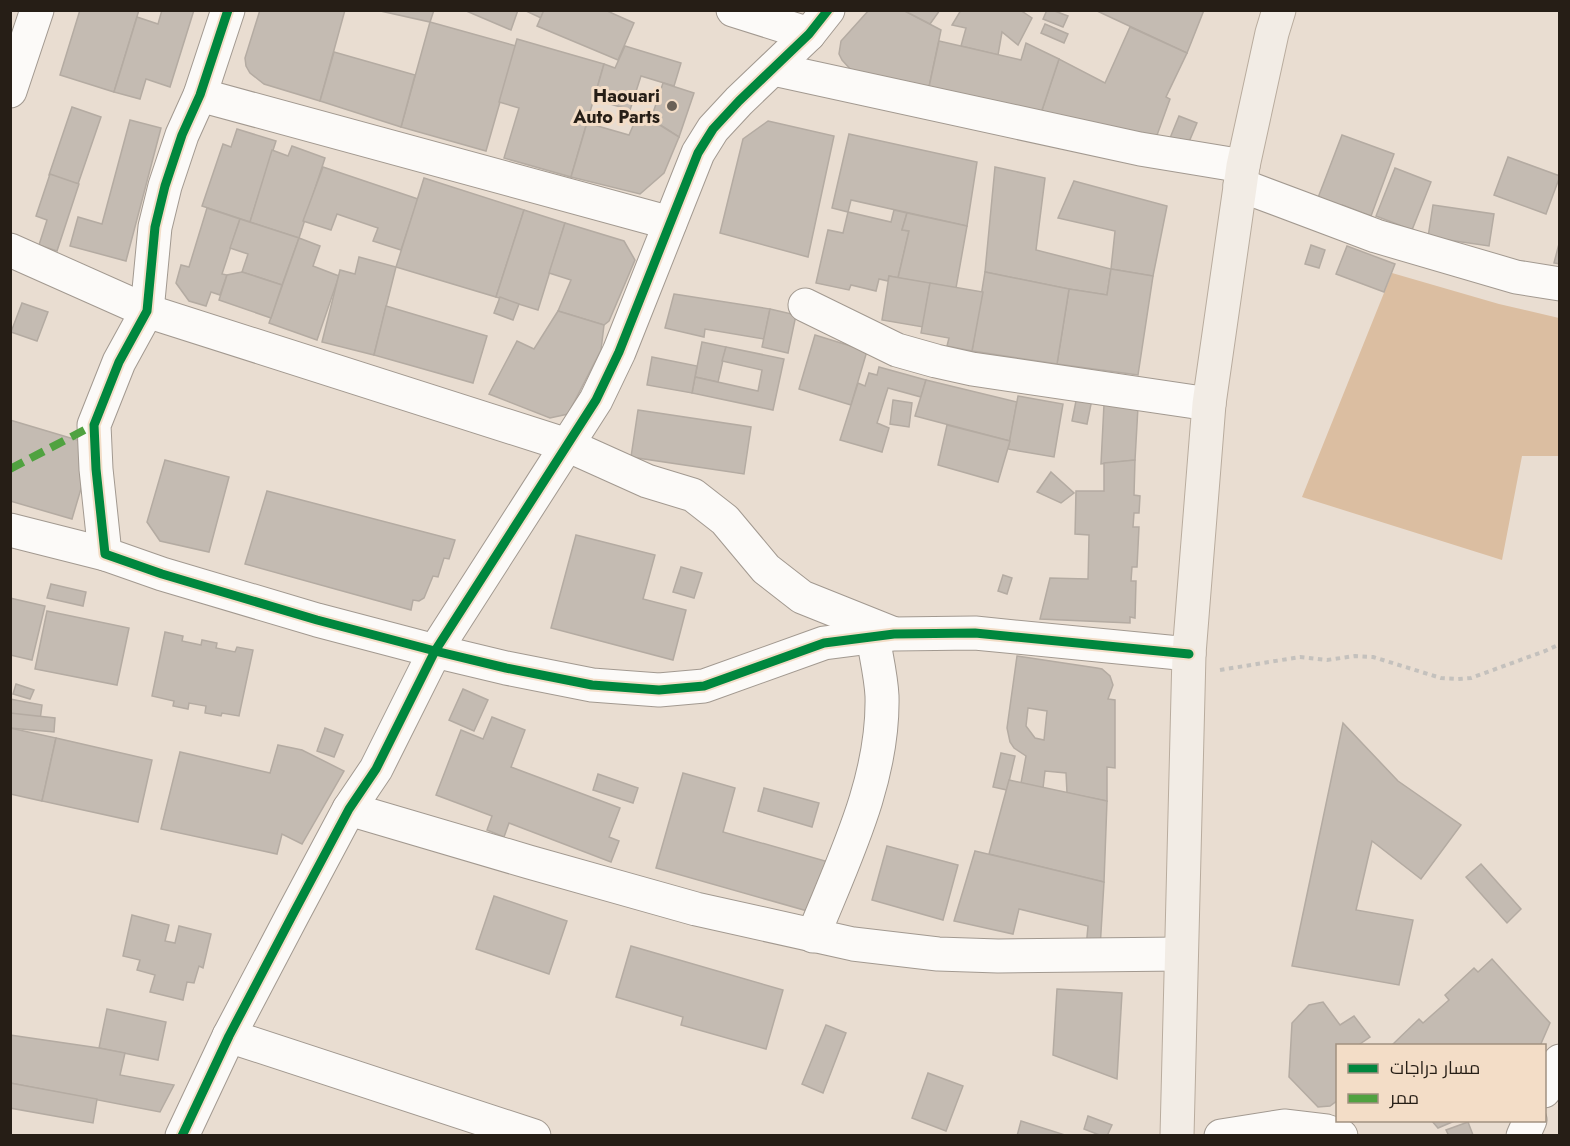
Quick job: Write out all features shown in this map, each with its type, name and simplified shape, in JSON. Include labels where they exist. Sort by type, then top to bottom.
[{"type":"main road","points":[[1177,1136],[1189,665],[1209,404],[1241,176],[1279,10]]},
{"type":"street","points":[[10,91],[37,10]]},
{"type":"street","points":[[105,554],[94,425],[119,362],[147,311],[155,227],[165,186],[182,135],[200,95],[228,10]]},
{"type":"street","points":[[733,10],[819,22]]},
{"type":"street","points":[[182,1136],[229,1036],[349,809],[376,769],[435,651],[596,400],[619,352],[698,153],[713,129],[819,22]]},
{"type":"street","points":[[773,69],[1140,149],[1241,176],[1376,236],[1516,278],[1560,284]]},
{"type":"street","points":[[200,95],[670,223]]},
{"type":"street","points":[[10,250],[147,311],[567,444],[647,481],[693,495],[725,519],[766,569],[802,597],[883,636]]},
{"type":"street","points":[[805,305],[897,350],[936,361],[972,369],[1209,404]]},
{"type":"street","points":[[10,530],[105,554],[238,597],[435,651],[506,668],[591,684],[659,690],[704,686],[824,644],[883,636],[975,633],[1189,665]]},
{"type":"street","points":[[813,936],[848,851],[869,791],[880,740],[883,636]]},
{"type":"street","points":[[349,809],[696,909],[853,944],[938,954],[998,956],[1181,954]]},
{"type":"street","points":[[229,1036],[534,1136]]},
{"type":"street","points":[[1546,1089],[1560,1061]]},
{"type":"street","points":[[1523,1136],[1529,1122]]},
{"type":"street","points":[[1221,1136],[1284,1126],[1326,1131],[1341,1136]]},
{"type":"path","points":[[1189,665],[1300,657],[1327,660],[1355,656],[1385,660],[1441,678],[1471,678],[1560,644]]},
{"type":"shaded area","points":[[1392,273],[1499,304],[1559,318],[1559,456],[1522,456],[1502,560],[1302,497]]},
{"type":"building","points":[[80,10],[139,10],[114,92],[60,75]]},
{"type":"building","points":[[162,10],[194,10],[170,87],[146,79],[140,99],[114,92],[137,17],[158,24]]},
{"type":"building","points":[[260,10],[345,10],[320,101],[264,84],[250,73],[245,58]]},
{"type":"building","points":[[376,10],[434,10],[430,22]]},
{"type":"building","points":[[464,10],[518,10],[511,30]]},
{"type":"building","points":[[524,10],[544,10],[541,18]]},
{"type":"building","points":[[544,10],[605,10],[634,23],[618,60],[537,26]]},
{"type":"building","points":[[869,10],[903,10],[941,30],[929,87],[853,72],[842,60],[839,54],[841,41]]},
{"type":"building","points":[[903,10],[940,10],[930,24]]},
{"type":"building","points":[[961,10],[1020,10],[1032,18],[1018,45],[1002,32],[998,55],[961,46],[966,28],[952,25]]},
{"type":"building","points":[[1047,10],[1068,16],[1063,27],[1043,19]]},
{"type":"building","points":[[1095,10],[1204,10],[1187,53]]},
{"type":"building","points":[[430,22],[516,46],[486,151],[401,127]]},
{"type":"building","points":[[1045,24],[1068,34],[1064,43],[1041,33]]},
{"type":"building","points":[[1130,27],[1187,53],[1166,97],[1170,99],[1156,138],[1041,113],[1059,59],[1105,83]]},
{"type":"building","points":[[517,39],[604,64],[571,177],[504,158],[519,108],[499,102]]},
{"type":"building","points":[[939,41],[1021,60],[1026,43],[1059,59],[1041,113],[929,87]]},
{"type":"building","points":[[625,46],[681,63],[674,86],[641,76],[630,110],[594,99],[604,64],[615,68]]},
{"type":"building","points":[[334,52],[415,75],[401,127],[320,101]]},
{"type":"building","name":"Haouari Auto Parts","points":[[663,83],[694,93],[679,137],[651,119]]},
{"type":"building","points":[[72,107],[101,117],[78,184],[49,175]]},
{"type":"building","points":[[639,112],[679,137],[664,173],[640,194],[571,177],[587,123],[629,135]]},
{"type":"building","points":[[1179,116],[1197,123],[1186,149],[1168,143]]},
{"type":"building","points":[[130,120],[161,128],[126,261],[70,246],[78,217],[102,224]]},
{"type":"building","points":[[768,121],[834,136],[808,257],[720,233],[743,139]]},
{"type":"building","points":[[237,129],[276,141],[250,222],[202,206],[223,144],[231,147]]},
{"type":"building","points":[[849,134],[977,162],[967,226],[851,200],[848,212],[832,208]]},
{"type":"building","points":[[1342,135],[1394,154],[1371,216],[1342,205],[1339,211],[1316,203]]},
{"type":"building","points":[[292,146],[325,158],[299,238],[250,222],[272,150],[288,156]]},
{"type":"building","points":[[1508,157],[1560,176],[1546,214],[1494,195]]},
{"type":"building","points":[[323,167],[418,199],[401,250],[373,241],[378,228],[337,214],[331,230],[303,221]]},
{"type":"building","points":[[995,167],[1045,178],[1036,250],[1111,269],[1107,295],[985,272]]},
{"type":"building","points":[[1395,168],[1431,182],[1412,230],[1376,216]]},
{"type":"building","points":[[50,174],[79,184],[57,251],[39,245],[47,220],[36,216]]},
{"type":"building","points":[[424,178],[524,210],[496,297],[396,267]]},
{"type":"building","points":[[1074,181],[1167,206],[1153,276],[1111,269],[1115,231],[1058,218]]},
{"type":"building","points":[[1433,205],[1494,214],[1489,246],[1428,237]]},
{"type":"building","points":[[207,208],[240,219],[222,274],[227,275],[220,295],[211,292],[206,306],[189,301],[176,283],[181,265],[189,267]]},
{"type":"building","points":[[524,210],[565,223],[538,310],[496,297]]},
{"type":"building","points":[[894,210],[907,213],[902,230],[909,231],[898,278],[889,276],[888,281],[879,279],[876,291],[851,285],[849,290],[816,283],[828,230],[843,233],[848,212],[891,222]]},
{"type":"building","points":[[907,213],[967,226],[956,288],[898,278],[909,231],[902,230]]},
{"type":"building","points":[[240,219],[299,238],[282,285],[242,272],[248,254],[230,248]]},
{"type":"building","points":[[565,223],[624,241],[635,260],[609,321],[604,325],[558,311],[571,280],[549,273]]},
{"type":"building","points":[[299,238],[320,246],[313,266],[339,276],[317,340],[269,323]]},
{"type":"building","points":[[1560,240],[1560,264],[1554,263]]},
{"type":"building","points":[[1311,245],[1325,250],[1319,268],[1305,264]]},
{"type":"building","points":[[1347,246],[1395,264],[1384,292],[1336,274]]},
{"type":"building","points":[[359,257],[396,267],[374,355],[322,342],[340,270],[355,274]]},
{"type":"building","points":[[1111,269],[1153,276],[1138,375],[1057,364],[1069,289],[1107,295]]},
{"type":"building","points":[[242,272],[282,285],[271,318],[219,300],[227,275]]},
{"type":"building","points":[[985,272],[1069,289],[1057,364],[972,351]]},
{"type":"building","points":[[889,276],[930,283],[923,327],[882,320]]},
{"type":"building","points":[[930,283],[983,292],[972,351],[947,346],[949,338],[921,333]]},
{"type":"building","points":[[674,294],[770,309],[764,339],[705,329],[704,337],[665,328]]},
{"type":"building","points":[[500,297],[519,304],[513,320],[494,313]]},
{"type":"building","points":[[22,303],[48,312],[37,341],[11,332]]},
{"type":"building","points":[[386,306],[487,336],[473,383],[374,355]]},
{"type":"building","points":[[770,309],[796,315],[788,353],[762,347]]},
{"type":"building","points":[[558,311],[604,325],[601,350],[568,414],[550,418],[489,394],[517,341],[534,349]]},
{"type":"building","points":[[815,335],[867,351],[851,405],[799,389]]},
{"type":"building","points":[[702,342],[726,347],[718,382],[695,377]]},
{"type":"building","points":[[726,347],[784,359],[773,410],[692,393],[695,377],[758,391],[762,370],[722,361]]},
{"type":"building","points":[[652,357],[697,366],[692,393],[647,385]]},
{"type":"building","points":[[879,367],[926,380],[921,397],[888,388],[877,423],[889,428],[882,452],[840,440],[858,383],[865,386],[869,373],[877,375]]},
{"type":"building","points":[[926,380],[1017,402],[1010,441],[915,416]]},
{"type":"building","points":[[1018,396],[1063,404],[1054,457],[1008,449]]},
{"type":"building","points":[[1077,396],[1092,399],[1087,424],[1072,421]]},
{"type":"building","points":[[893,400],[912,403],[909,427],[890,424]]},
{"type":"building","points":[[1104,404],[1138,407],[1135,460],[1101,464]]},
{"type":"building","points":[[638,410],[751,427],[744,474],[631,457]]},
{"type":"building","points":[[10,420],[94,445],[72,519],[10,501]]},
{"type":"building","points":[[947,425],[1010,441],[998,482],[938,465]]},
{"type":"building","points":[[165,460],[229,477],[209,552],[160,541],[147,522]]},
{"type":"building","points":[[1135,460],[1134,495],[1140,496],[1139,513],[1134,513],[1133,527],[1139,527],[1137,567],[1132,567],[1131,581],[1136,581],[1135,618],[1130,617],[1130,623],[1040,619],[1050,578],[1088,579],[1089,535],[1075,534],[1076,491],[1104,491],[1104,463]]},
{"type":"building","points":[[1051,472],[1074,493],[1061,503],[1037,492]]},
{"type":"building","points":[[267,491],[455,540],[449,559],[444,558],[438,577],[433,576],[424,598],[419,601],[413,600],[411,610],[245,564]]},
{"type":"building","points":[[576,535],[655,555],[643,599],[686,610],[673,660],[551,628]]},
{"type":"building","points":[[681,567],[702,573],[694,598],[673,592]]},
{"type":"building","points":[[1003,575],[1012,578],[1007,594],[998,591]]},
{"type":"building","points":[[51,584],[86,592],[83,606],[47,598]]},
{"type":"building","points":[[10,598],[45,606],[32,660],[10,655]]},
{"type":"building","points":[[47,611],[129,628],[117,685],[35,669]]},
{"type":"building","points":[[165,632],[183,636],[182,641],[201,645],[202,640],[217,643],[216,648],[235,652],[237,647],[253,650],[239,716],[205,713],[206,706],[189,703],[188,709],[173,706],[174,701],[152,696]]},
{"type":"building","points":[[1017,656],[1102,669],[1110,676],[1113,685],[1108,699],[1115,700],[1115,768],[1107,767],[1107,801],[1067,793],[1066,773],[1045,771],[1043,788],[1021,783],[1026,756],[1014,748],[1007,728]],"holes":[[[1028,708],[1047,711],[1044,740],[1035,738],[1026,726]]]},
{"type":"building","points":[[16,684],[34,690],[30,699],[13,694]]},
{"type":"building","points":[[463,689],[488,700],[474,731],[449,720]]},
{"type":"building","points":[[10,699],[42,705],[40,720],[10,714]]},
{"type":"building","points":[[10,713],[55,718],[54,732],[10,728]]},
{"type":"building","points":[[492,717],[525,730],[511,767],[620,808],[609,837],[619,841],[611,862],[509,823],[504,837],[487,830],[492,816],[436,795],[461,730],[483,739]]},
{"type":"building","points":[[1343,723],[1398,781],[1461,825],[1421,879],[1372,841],[1356,910],[1413,920],[1399,985],[1292,966]]},
{"type":"building","points":[[10,728],[56,738],[42,801],[10,794]]},
{"type":"building","points":[[325,728],[343,735],[334,757],[317,751]]},
{"type":"building","points":[[56,738],[152,760],[138,822],[42,801]]},
{"type":"building","points":[[278,745],[302,750],[344,771],[302,844],[282,834],[277,854],[161,829],[180,752],[270,773]]},
{"type":"building","points":[[1001,753],[1015,756],[1007,790],[993,787]]},
{"type":"building","points":[[683,773],[735,788],[723,832],[832,863],[818,914],[656,868]]},
{"type":"building","points":[[598,774],[638,788],[633,803],[593,790]]},
{"type":"building","points":[[1009,780],[1107,801],[1104,882],[989,854]]},
{"type":"building","points":[[764,788],[819,803],[812,827],[758,811]]},
{"type":"building","points":[[887,846],[958,865],[943,920],[872,900]]},
{"type":"building","points":[[975,851],[1104,882],[1100,949],[1086,948],[1088,926],[1019,909],[1013,934],[954,921]]},
{"type":"building","points":[[1481,864],[1521,909],[1507,923],[1466,877]]},
{"type":"building","points":[[494,896],[567,921],[549,974],[476,949]]},
{"type":"building","points":[[132,915],[169,925],[165,941],[175,943],[179,926],[211,934],[203,968],[199,966],[194,983],[187,982],[183,1000],[150,992],[155,975],[137,970],[140,960],[123,956]]},
{"type":"building","points":[[631,946],[783,990],[766,1049],[681,1025],[683,1017],[616,997]]},
{"type":"building","points":[[1492,959],[1550,1023],[1541,1044],[1393,1044],[1419,1019],[1423,1023],[1449,1000],[1445,995],[1474,968],[1478,972]]},
{"type":"building","points":[[1057,989],[1122,993],[1117,1079],[1053,1055]]},
{"type":"building","points":[[1323,1002],[1340,1025],[1354,1016],[1370,1037],[1360,1044],[1336,1044],[1336,1102],[1330,1106],[1318,1107],[1289,1077],[1292,1023],[1309,1005]]},
{"type":"building","points":[[107,1009],[166,1022],[158,1060],[99,1048]]},
{"type":"building","points":[[826,1025],[846,1033],[823,1093],[802,1084]]},
{"type":"building","points":[[10,1035],[125,1053],[120,1075],[174,1085],[160,1112],[10,1083]]},
{"type":"building","points":[[928,1073],[963,1086],[946,1131],[912,1118]]},
{"type":"building","points":[[10,1083],[97,1099],[93,1123],[10,1108]]},
{"type":"building","points":[[1088,1116],[1112,1125],[1107,1136],[1084,1129]]},
{"type":"building","points":[[1021,1121],[1065,1135],[1065,1136],[1017,1136]]},
{"type":"building","points":[[1433,1122],[1452,1122],[1438,1128]]},
{"type":"building","points":[[1468,1122],[1473,1135],[1449,1136],[1446,1130]]},
{"type":"marked path","points":[[10,469],[94,425]]},
{"type":"cycle path","points":[[228,10],[200,95],[182,135],[165,186],[155,227],[147,311],[119,362],[94,425],[105,554],[162,574],[317,620],[506,668],[592,685],[659,690],[704,686],[824,643],[894,634],[975,633],[1189,654]]},
{"type":"cycle path","points":[[182,1136],[229,1036],[349,809],[376,769],[435,651],[596,400],[619,352],[698,153],[713,129],[809,34],[828,10]]},
{"type":"place","name":"Haouari Auto Parts","points":[[672,106]]}]
